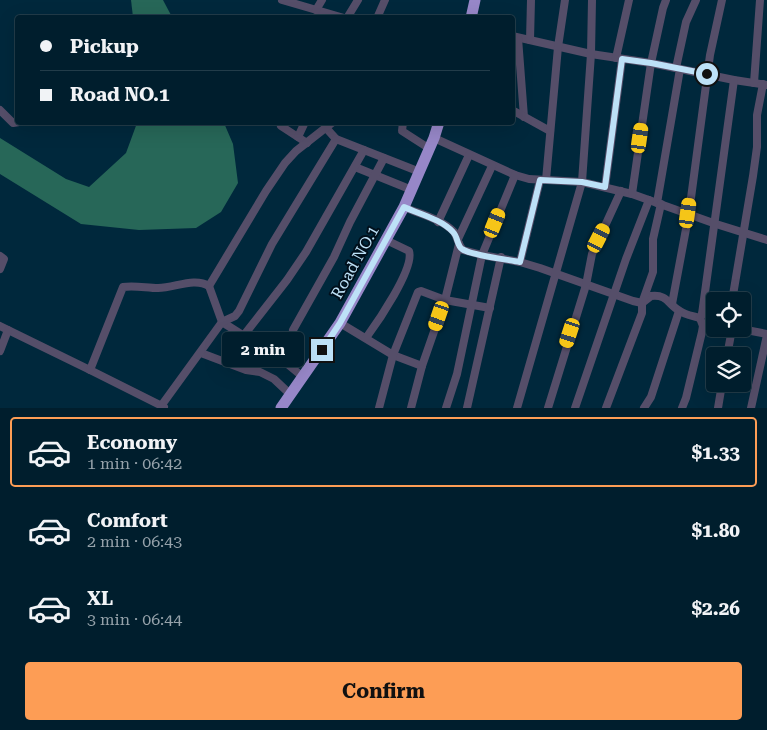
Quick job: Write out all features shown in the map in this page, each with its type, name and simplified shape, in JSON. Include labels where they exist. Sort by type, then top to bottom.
[{"type":"highway","points":[[472,15],[475,0]]},
{"type":"highway","name":"Road NO.1","points":[[281,408],[340,323],[404,207],[432,144],[438,125]]},
{"type":"street","points":[[282,0],[335,15]]},
{"type":"street","points":[[316,10],[322,0]]},
{"type":"street","points":[[348,15],[358,0]]},
{"type":"street","points":[[378,15],[385,0]]},
{"type":"street","points":[[530,40],[531,0]]},
{"type":"street","points":[[520,262],[543,180],[565,0]]},
{"type":"street","points":[[517,408],[582,182],[591,54],[592,0]]},
{"type":"street","points":[[605,187],[619,58],[629,0]]},
{"type":"street","points":[[606,408],[642,314],[642,303],[653,272],[656,202],[686,22],[696,0]]},
{"type":"street","points":[[672,304],[688,213],[707,74],[722,0]]},
{"type":"street","points":[[754,83],[760,0]]},
{"type":"street","points":[[632,194],[651,63],[663,3]]},
{"type":"street","points":[[524,117],[515,37],[591,54],[765,84],[757,115],[757,147],[734,292]]},
{"type":"street","points":[[682,408],[703,326],[701,316],[716,224],[734,80]]},
{"type":"street","points":[[0,110],[13,123],[15,123]]},
{"type":"street","points":[[515,112],[550,131]]},
{"type":"street","points":[[298,137],[304,125]]},
{"type":"street","points":[[209,286],[285,163],[296,151],[331,125]]},
{"type":"street","points":[[403,125],[402,131],[432,144],[470,155],[515,175],[543,180],[582,182],[621,191],[767,240]]},
{"type":"street","points":[[281,126],[307,143]]},
{"type":"street","points":[[327,129],[336,139],[420,172]]},
{"type":"street","points":[[0,326],[90,370],[149,404],[162,407],[222,322],[235,316],[239,311],[272,244],[336,139]]},
{"type":"street","points":[[244,335],[288,280],[364,150]]},
{"type":"street","points":[[438,222],[470,155]]},
{"type":"street","points":[[293,330],[334,257],[384,158]]},
{"type":"street","points":[[411,408],[422,366],[445,300],[458,242],[492,166]]},
{"type":"street","points":[[355,167],[412,190]]},
{"type":"street","points":[[446,408],[457,374],[482,255],[515,175]]},
{"type":"street","points":[[548,408],[586,285],[595,246],[621,191]]},
{"type":"street","points":[[576,408],[614,294],[656,202]]},
{"type":"street","points":[[404,207],[438,222],[454,232],[463,250],[520,262],[642,303]]},
{"type":"street","points":[[366,338],[385,311],[403,277],[410,257],[409,251],[386,240]]},
{"type":"street","points":[[0,256],[4,259],[0,269]]},
{"type":"street","points":[[466,408],[502,258]]},
{"type":"street","points":[[90,370],[123,287],[161,288],[197,282],[209,286],[213,292],[222,322],[285,362],[304,377]]},
{"type":"street","points":[[379,408],[393,355],[418,292],[422,291],[445,300],[490,308]]},
{"type":"street","points":[[642,303],[654,295],[664,298],[679,311],[706,316]]},
{"type":"street","points":[[644,408],[650,397],[679,311]]},
{"type":"street","points":[[340,323],[393,355],[422,366]]},
{"type":"street","points":[[0,351],[8,330]]},
{"type":"street","points":[[751,331],[767,335],[751,408]]},
{"type":"street","points":[[200,353],[246,370],[260,372],[274,379],[291,395]]},
{"type":"street","points":[[718,408],[721,392]]},
{"type":"shaded area","points":[[131,0],[163,0],[171,15],[133,15]]},
{"type":"shaded area","points":[[136,125],[225,125],[233,144],[238,183],[221,212],[196,228],[139,230],[81,224],[0,174],[0,138],[66,179],[89,187],[126,153]]},
{"type":"route","points":[[322,350],[340,323],[404,207],[449,228],[454,232],[458,239],[458,244],[463,250],[520,262],[540,180],[582,182],[605,187],[622,59],[707,74]]}]
